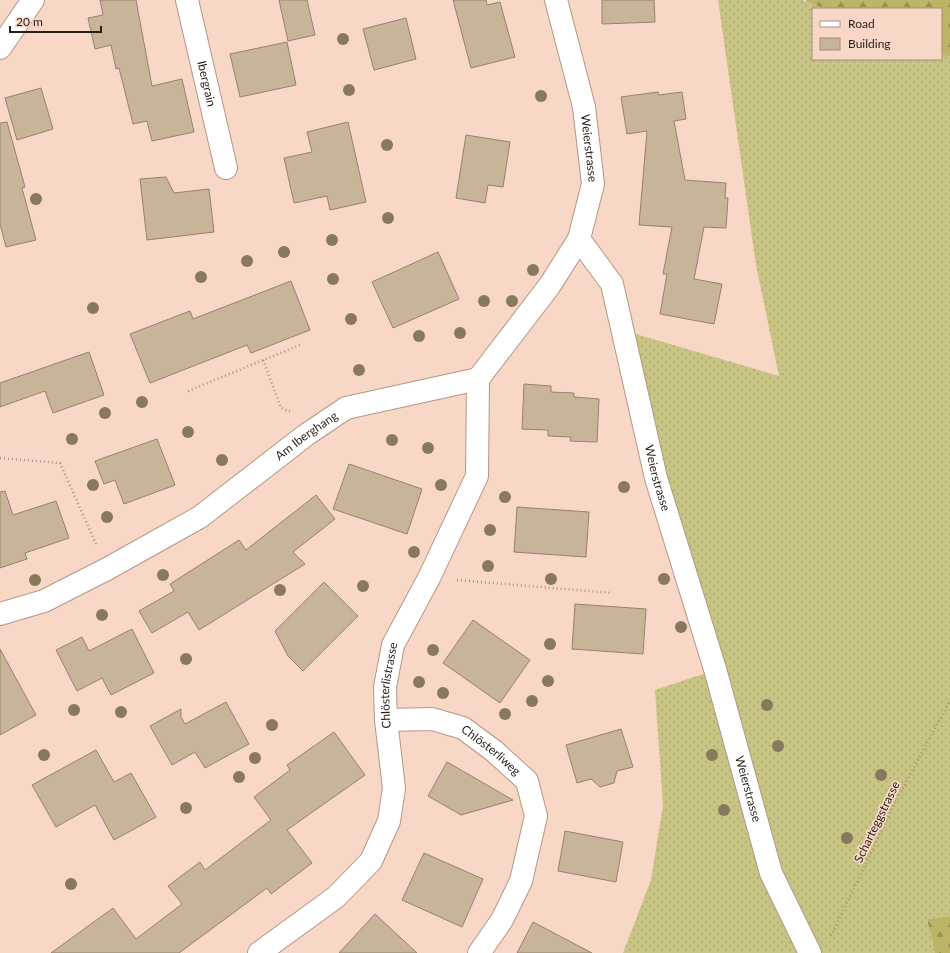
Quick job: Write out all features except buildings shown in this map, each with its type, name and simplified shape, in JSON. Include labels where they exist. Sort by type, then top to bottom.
[{"type":"street","points":[[2,39],[33,0]]},
{"type":"street","name":"Ibergrain","points":[[187,0],[226,168]]},
{"type":"street","name":"Weierstrasse","points":[[556,0],[584,107],[593,184],[579,239],[612,284],[656,478],[715,669],[771,872],[810,953]]},
{"type":"street","points":[[478,379],[550,285],[579,239]]},
{"type":"street","name":"Am Iberghang","points":[[0,614],[44,601],[107,569],[200,517],[306,435],[346,408],[478,379]]},
{"type":"street","name":"Chlösterlistrasse","points":[[259,953],[336,896],[371,861],[389,821],[394,788],[386,720],[385,687],[393,645],[429,578],[477,476],[478,379]]},
{"type":"street","name":"Chlösterliweg","points":[[386,720],[432,719],[463,728],[494,751],[527,781],[536,816],[521,881],[502,920],[479,953]]},
{"type":"path","points":[[188,391],[300,345]]},
{"type":"path","points":[[263,360],[281,408]]},
{"type":"path","points":[[0,458],[60,463],[107,569]]},
{"type":"path","points":[[429,578],[612,593]]},
{"type":"path","name":"Scharteggstrasse","points":[[830,939],[894,805],[950,700]]},
{"type":"shaded area","points":[[718,0],[802,0],[822,8],[812,8],[812,60],[942,60],[942,54],[950,57],[950,916],[927,919],[935,953],[623,953],[651,880],[663,805],[655,690],[715,670],[622,330],[779,376],[756,265]]},
{"type":"green space","points":[[806,0],[950,0],[950,57],[942,54],[942,8],[822,8],[807,2]]},
{"type":"green space","points":[[950,916],[950,953],[935,953],[927,919]]}]
